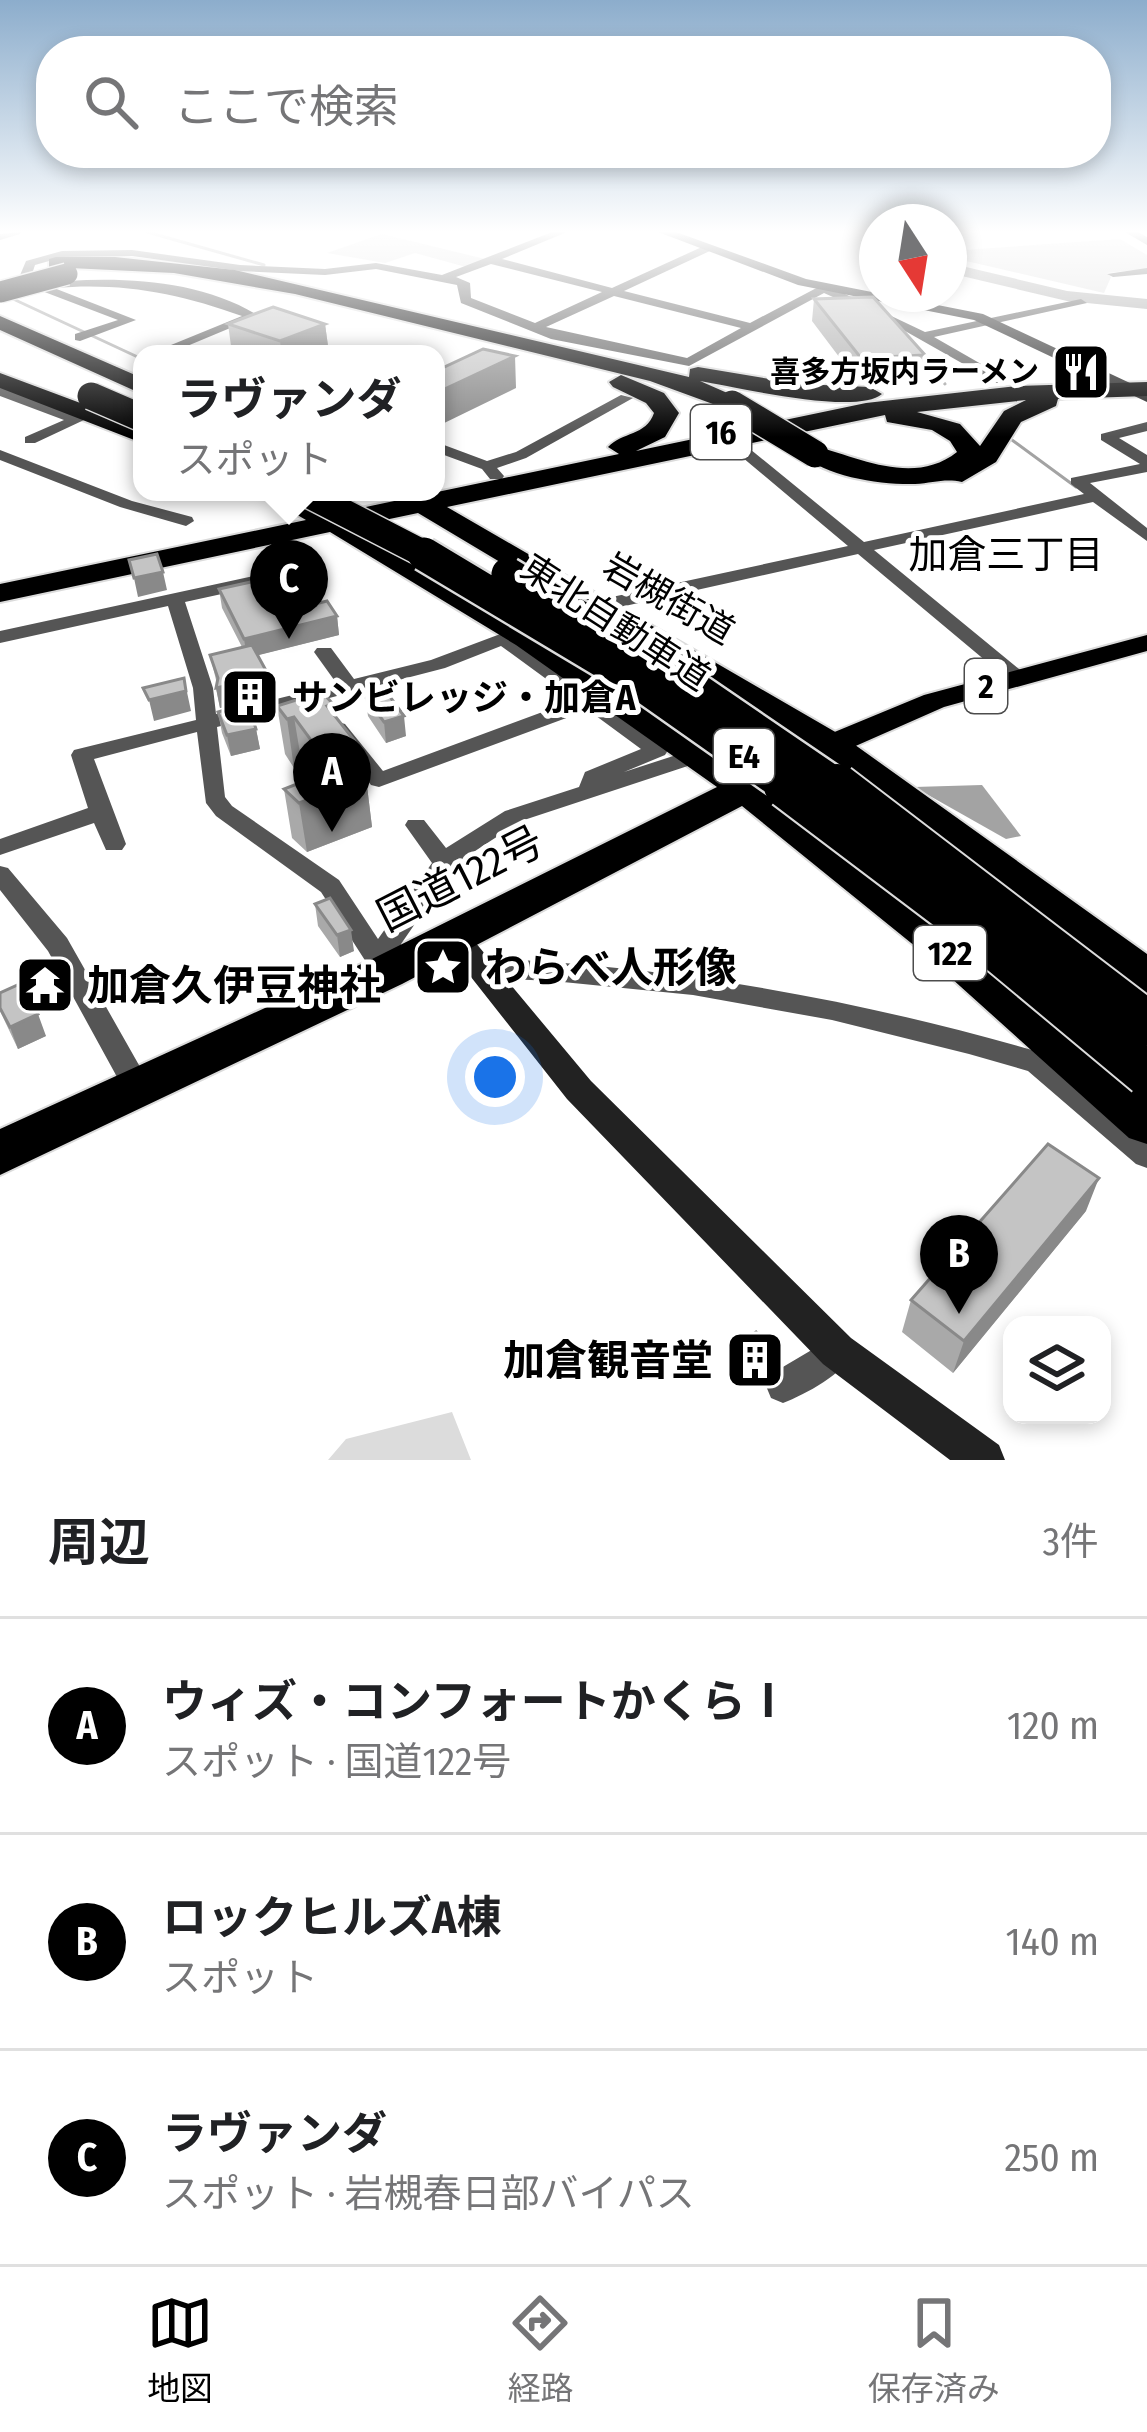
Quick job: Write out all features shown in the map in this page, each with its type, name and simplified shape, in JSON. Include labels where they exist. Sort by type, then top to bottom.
[{"type":"highway","points":[[8,300],[80,337],[124,391]]},
{"type":"highway","points":[[276,300],[776,388],[838,394],[944,393]]},
{"type":"highway","points":[[345,300],[622,382],[666,408],[665,422],[641,440],[497,472]]},
{"type":"highway","points":[[0,322],[124,391]]},
{"type":"highway","points":[[465,334],[628,373],[726,405],[809,456],[875,479],[916,482],[953,476],[986,459],[1003,423],[1019,410],[1135,388]]},
{"type":"highway","points":[[0,340],[124,391]]},
{"type":"highway","points":[[3,366],[124,391]]},
{"type":"highway","name":"16","points":[[445,489],[497,472],[944,393],[1135,388]]},
{"type":"highway","name":"16","points":[[445,494],[905,404],[1135,388]]},
{"type":"highway","points":[[732,439],[837,421],[898,417],[955,431],[968,443],[971,454],[952,467],[905,474],[860,470],[809,456]]},
{"type":"highway","points":[[501,548],[472,517],[476,504],[613,464]]},
{"type":"highway","points":[[133,555],[262,518],[271,501]]},
{"type":"highway","name":"東北自動車道","points":[[328,506],[391,501]]},
{"type":"highway","name":"東北自動車道","points":[[419,501],[571,610],[742,719],[969,884],[1147,1023]]},
{"type":"highway","name":"岩槻街道","points":[[419,501],[831,745],[1147,978]]},
{"type":"highway","points":[[0,584],[328,506]]},
{"type":"highway","points":[[285,540],[328,506]]},
{"type":"highway","name":"東北自動車道","points":[[328,506],[504,599],[747,758],[996,949],[1147,1074]]},
{"type":"highway","name":"122","points":[[328,506],[370,542],[499,619],[701,754],[1047,1052],[1147,1123]]},
{"type":"highway","points":[[0,593],[285,540],[349,534],[370,542]]},
{"type":"highway","name":"国道122号","points":[[0,1153],[386,972],[468,952],[831,745]]},
{"type":"main road","name":"2","points":[[831,745],[934,701],[1147,643]]},
{"type":"street","points":[[73,300],[130,320],[80,337]]},
{"type":"street","points":[[179,345],[253,316],[215,300]]},
{"type":"street","points":[[465,300],[532,329],[689,362],[803,300]]},
{"type":"street","points":[[532,329],[594,300]]},
{"type":"street","points":[[643,300],[754,328]]},
{"type":"street","points":[[849,300],[997,379]]},
{"type":"street","points":[[901,300],[992,323],[1135,388]]},
{"type":"street","points":[[923,336],[1081,304]]},
{"type":"street","points":[[0,391],[77,420],[30,440]]},
{"type":"street","points":[[445,451],[497,472],[626,398]]},
{"type":"street","points":[[1147,426],[1106,437],[1147,464]]},
{"type":"street","points":[[732,439],[1018,678]]},
{"type":"street","points":[[0,455],[126,504],[186,521]]},
{"type":"street","points":[[1147,464],[1077,481],[1147,536]]},
{"type":"street","points":[[598,606],[1098,496]]},
{"type":"street","points":[[0,637],[317,568],[285,540]]},
{"type":"street","points":[[175,601],[203,688],[214,798],[224,811],[330,886],[386,972]]},
{"type":"street","points":[[114,844],[82,755],[438,664],[502,639],[657,750],[593,777],[589,791]]},
{"type":"street","points":[[324,652],[349,686]]},
{"type":"street","points":[[312,696],[380,780],[592,701]]},
{"type":"street","points":[[386,972],[388,943],[445,863],[510,818],[701,754]]},
{"type":"street","points":[[0,847],[100,812]]},
{"type":"street","points":[[416,825],[445,863]]},
{"type":"street","points":[[0,874],[58,945],[138,1089]]},
{"type":"street","points":[[468,952],[745,991],[1047,1052],[1147,1155]]},
{"type":"street","points":[[468,952],[579,1090],[837,1351],[984,1460]]},
{"type":"street","points":[[783,1386],[837,1351]]},
{"type":"shaded area","points":[[982,785],[1021,836],[1006,839],[914,787]]},
{"type":"shaded area","points":[[452,1412],[471,1460],[328,1460],[346,1439]]},
{"type":"building","points":[[815,300],[859,300],[859,312],[886,312],[925,355],[861,358]]},
{"type":"building","points":[[273,307],[325,324],[280,341],[228,324]]},
{"type":"building","points":[[483,349],[515,356],[445,389],[445,367]]},
{"type":"building","points":[[157,554],[163,572],[134,578],[129,560]]},
{"type":"building","points":[[260,580],[279,613],[327,601],[337,616],[244,639],[219,589]]},
{"type":"building","points":[[252,645],[269,676],[216,688],[218,678],[210,655]]},
{"type":"building","points":[[184,678],[186,691],[149,700],[143,688]]},
{"type":"building","points":[[385,690],[404,716],[384,722],[365,696]]},
{"type":"building","points":[[322,692],[333,704],[327,706],[354,740],[340,745],[366,778],[299,803],[284,789],[333,770],[294,717],[287,719],[277,706]]},
{"type":"building","points":[[248,703],[256,729],[227,735],[218,712]]},
{"type":"building","points":[[330,898],[351,930],[337,935],[315,904]]},
{"type":"building","points":[[22,983],[38,1014],[10,1027],[0,1008],[0,993]]},
{"type":"building","points":[[1048,1144],[1099,1178],[964,1341],[911,1300]]},
{"type":"building","points":[[756,1332],[774,1353],[757,1366],[739,1345]]},
{"type":"waterway","points":[[16,300],[133,355]]},
{"type":"waterway","points":[[1108,300],[1147,304]]},
{"type":"waterway","points":[[923,360],[945,384]]},
{"type":"waterway","points":[[1012,440],[1076,487]]},
{"type":"place","name":"喜多方坂内ラーメン","points":[[1081,372]]},
{"type":"place","name":"ラヴァンダ","points":[[289,639]]},
{"type":"place","name":"サンビレッジ・加倉A","points":[[250,697]]},
{"type":"place","name":"ウィズ・コンフォートかくらⅠ","points":[[332,832]]},
{"type":"place","name":"わらべ人形像","points":[[443,967]]},
{"type":"place","name":"加倉久伊豆神社","points":[[45,985]]},
{"type":"place","name":"ロックヒルズA棟","points":[[959,1314]]},
{"type":"place","name":"加倉観音堂","points":[[755,1360]]},
{"type":"district","name":"加倉三丁目","points":[[1006,554]]}]
